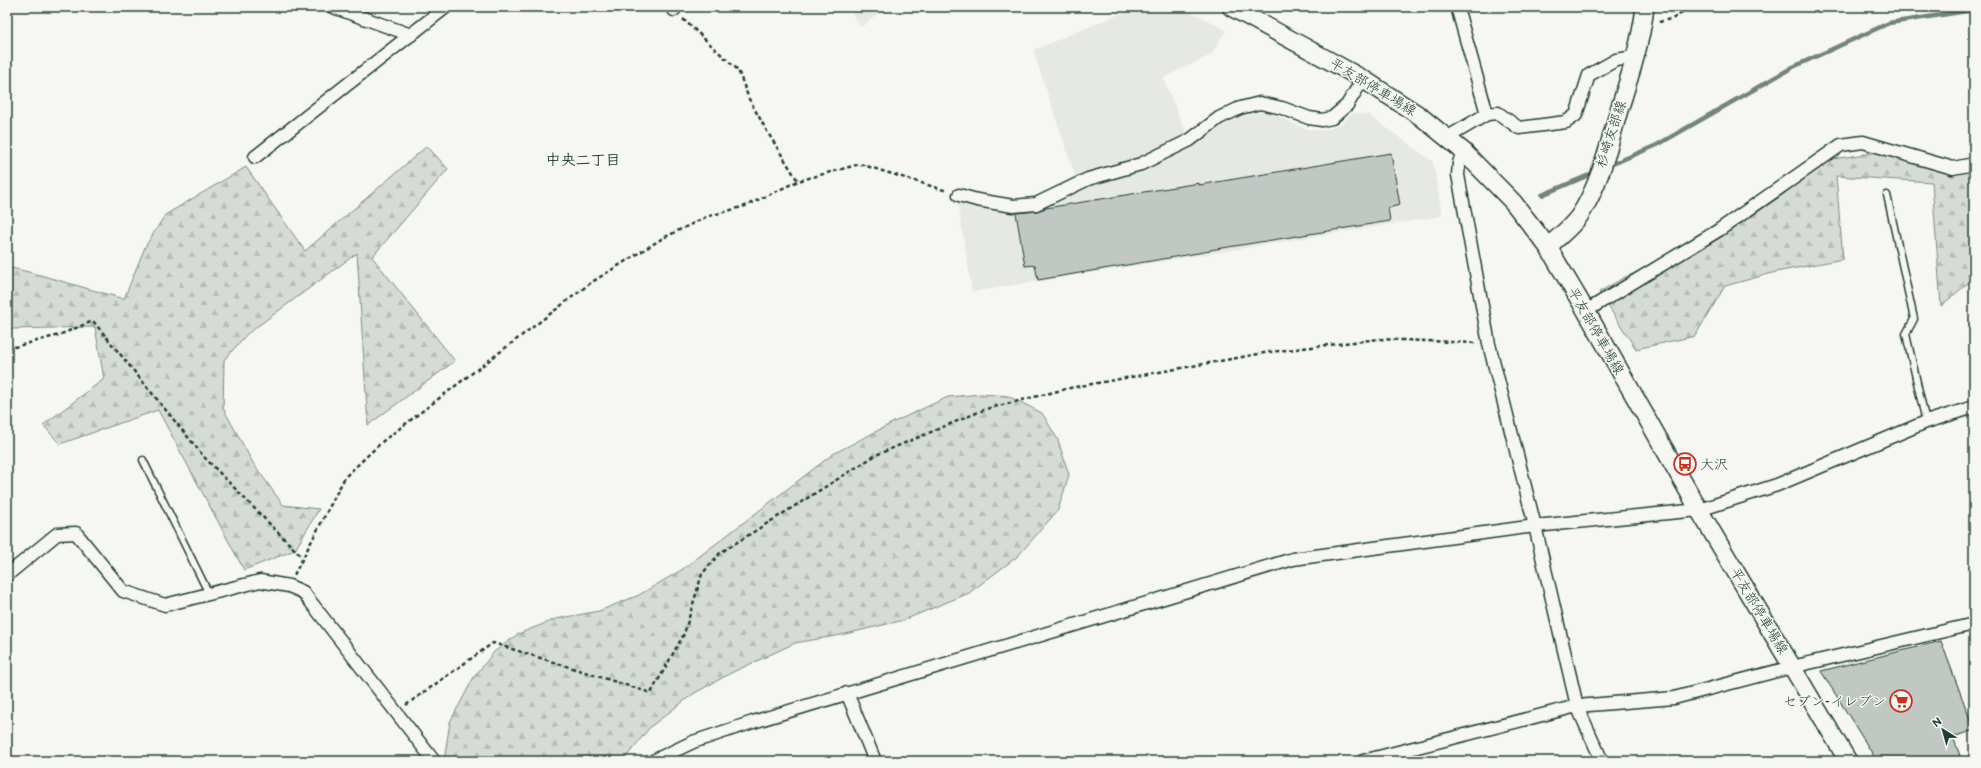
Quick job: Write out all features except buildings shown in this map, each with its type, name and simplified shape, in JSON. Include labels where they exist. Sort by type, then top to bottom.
[{"type":"main road","name":"平友部停車場線","points":[[1231,7],[1363,79],[1420,116],[1448,137],[1513,202],[1548,247],[1586,311],[1698,510],[1848,761]]},
{"type":"main road","name":"杉崎友部線","points":[[1548,247],[1579,217],[1587,203],[1606,157],[1635,57],[1643,26],[1645,7]]},
{"type":"street","points":[[333,7],[411,35]]},
{"type":"street","points":[[255,158],[446,7]]},
{"type":"street","points":[[1457,7],[1486,114]]},
{"type":"street","points":[[1448,137],[1486,114],[1498,113],[1519,128],[1566,122],[1576,115],[1589,75],[1616,60],[1635,57]]},
{"type":"street","points":[[959,195],[1013,206],[1036,204],[1088,179],[1141,164],[1190,140],[1219,118],[1240,108],[1260,103],[1282,108],[1309,118],[1322,120],[1332,118],[1347,105],[1363,79]]},
{"type":"street","points":[[1586,311],[1719,230],[1841,145],[1863,142],[1953,168],[1974,164]]},
{"type":"street","points":[[1463,151],[1459,163],[1458,175],[1489,344],[1536,526],[1577,706],[1602,761]]},
{"type":"street","points":[[653,761],[693,742],[753,722],[1292,559],[1536,526],[1698,510],[1777,485],[1926,422],[1974,408]]},
{"type":"street","points":[[7,575],[56,534],[76,533],[124,591],[165,605],[260,581],[288,586],[303,592],[434,761]]},
{"type":"street","points":[[1364,761],[1380,759],[1577,706],[1674,698],[1792,667],[1974,624]]},
{"type":"street","points":[[847,693],[875,761]]},
{"type":"lane","points":[[1887,195],[1914,318],[1906,334],[1926,422]]},
{"type":"lane","points":[[143,460],[209,594]]},
{"type":"path","points":[[1643,26],[1674,18],[1691,7]]},
{"type":"path","points":[[673,8],[738,70],[752,106],[798,181]]},
{"type":"path","points":[[288,586],[345,477],[383,441],[461,380],[592,282],[663,238],[706,217],[745,206],[798,181],[860,164],[959,195]]},
{"type":"path","points":[[7,349],[59,335],[93,322],[205,458],[302,558]]},
{"type":"path","points":[[396,712],[493,643],[651,693],[684,634],[702,574],[720,553],[876,455],[986,409],[1070,388],[1278,351],[1379,339],[1489,344]]},
{"type":"shaded area","points":[[848,7],[887,7],[861,27]]},
{"type":"shaded area","points":[[1137,7],[1182,7],[1226,30],[1211,55],[1163,78],[1192,147],[1228,122],[1242,116],[1265,111],[1304,128],[1316,130],[1329,129],[1341,124],[1352,113],[1369,115],[1433,162],[1442,216],[972,292],[958,203],[1012,211],[1050,203],[1080,190],[1033,50]]},
{"type":"green space","points":[[427,146],[448,169],[372,257],[455,361],[368,425],[357,253],[247,334],[224,360],[223,408],[253,463],[283,505],[319,509],[295,550],[244,570],[158,410],[60,444],[43,425],[104,379],[95,327],[12,329],[7,335],[7,267],[124,299],[145,247],[165,215],[246,167],[305,251]]},
{"type":"green space","points":[[1905,148],[1950,170],[1974,167],[1974,278],[1941,306],[1932,182],[1836,176],[1843,259],[1776,272],[1725,286],[1695,336],[1636,349],[1599,292],[1625,277],[1710,244],[1784,194],[1820,161]]},
{"type":"green space","points":[[982,394],[1008,396],[1042,413],[1058,440],[1069,475],[1058,510],[1018,556],[969,593],[904,620],[841,635],[795,643],[731,673],[693,694],[650,727],[623,761],[444,761],[450,722],[474,677],[494,652],[518,634],[556,619],[599,611],[639,595],[683,569],[833,454],[894,422],[948,397]]},
{"type":"waterway","points":[[1608,166],[1657,145],[1793,67],[1889,23],[1974,10]]},
{"type":"waterway","points":[[1542,195],[1596,172]]},
{"type":"place","name":"大沢","points":[[1685,464]]},
{"type":"place","name":"セブン-イレブン","points":[[1901,701]]},
{"type":"district","name":"中央二丁目","points":[[583,160]]}]
